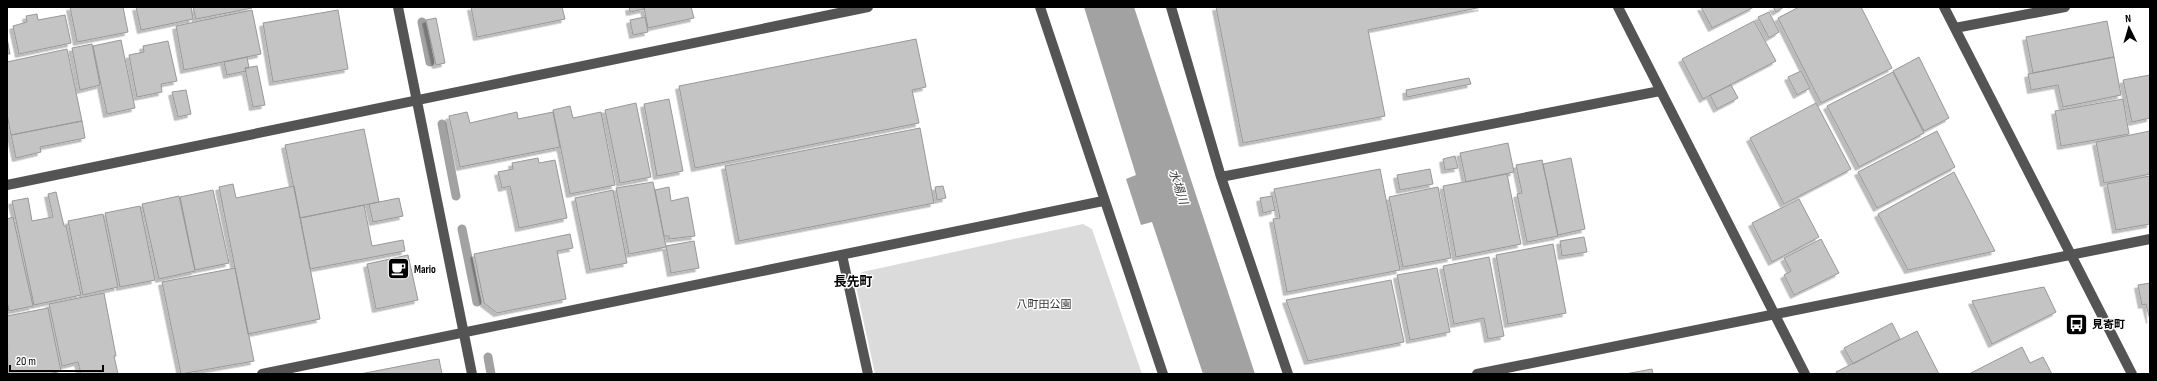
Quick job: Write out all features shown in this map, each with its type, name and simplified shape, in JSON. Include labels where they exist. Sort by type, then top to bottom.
[{"type":"street","points":[[398,7],[472,374]]},
{"type":"street","points":[[7,185],[868,7]]},
{"type":"street","points":[[1040,7],[1103,201],[1163,374]]},
{"type":"street","points":[[1171,7],[1221,177],[1288,374]]},
{"type":"street","points":[[1618,7],[1805,374]]},
{"type":"street","points":[[1944,7],[2132,374]]},
{"type":"street","points":[[1955,28],[2065,7]]},
{"type":"street","points":[[1221,177],[1660,92]]},
{"type":"street","points":[[262,374],[464,334],[1103,201]]},
{"type":"street","points":[[1478,374],[2150,240]]},
{"type":"street","points":[[842,255],[868,374]]},
{"type":"green space","name":"八町田公園","points":[[1083,224],[1092,229],[1142,374],[875,374],[855,282],[862,272]]},
{"type":"water","name":"水場川","points":[[1084,7],[1134,7],[1255,374],[1203,374],[1152,222],[1141,225],[1126,179],[1136,175]]},
{"type":"building","points":[[70,7],[123,7],[128,32],[77,42]]},
{"type":"building","points":[[136,7],[191,7],[193,19],[141,30]]},
{"type":"building","points":[[193,7],[252,7],[252,8],[196,19]]},
{"type":"building","points":[[471,7],[562,7],[565,19],[477,37]]},
{"type":"building","points":[[629,7],[644,7],[644,9],[630,12]]},
{"type":"building","points":[[644,7],[691,7],[694,18],[648,28]]},
{"type":"building","points":[[1216,7],[1482,7],[1368,30],[1385,116],[1243,143]]},
{"type":"building","points":[[1701,7],[1754,7],[1712,28]]},
{"type":"building","points":[[1773,7],[1784,7],[1776,12]]},
{"type":"building","points":[[1799,7],[1861,7],[1892,68],[1821,103],[1778,18]]},
{"type":"building","points":[[252,10],[261,54],[184,70],[176,26]]},
{"type":"building","points":[[338,10],[348,69],[273,82],[263,23]]},
{"type":"building","points":[[1769,12],[1779,32],[1769,38],[1758,17]]},
{"type":"building","points":[[37,14],[38,20],[65,15],[71,43],[19,54],[13,26],[27,22],[26,16]]},
{"type":"building","points":[[645,17],[648,32],[633,35],[630,20]]},
{"type":"building","points":[[436,18],[445,63],[436,65],[426,20]]},
{"type":"building","points":[[1754,21],[1776,61],[1703,99],[1682,59]]},
{"type":"building","points":[[2107,21],[2114,57],[2033,73],[2026,37]]},
{"type":"building","points":[[7,38],[10,54],[7,54]]},
{"type":"building","points":[[916,39],[926,87],[912,90],[919,123],[695,168],[679,86]]},
{"type":"building","points":[[121,40],[135,108],[107,114],[93,46]]},
{"type":"building","points":[[168,41],[177,81],[161,84],[162,92],[137,97],[129,55],[144,52],[143,46]]},
{"type":"building","points":[[92,44],[100,85],[80,90],[72,48]]},
{"type":"building","points":[[67,49],[82,121],[11,135],[7,114],[7,62]]},
{"type":"building","points":[[247,57],[249,68],[245,68],[246,71],[227,75],[224,62]]},
{"type":"building","points":[[1919,57],[1949,118],[1924,131],[1893,71]]},
{"type":"building","points":[[2114,57],[2121,95],[2063,107],[2058,85],[2031,90],[2028,74]]},
{"type":"building","points":[[257,66],[265,105],[253,107],[245,68]]},
{"type":"building","points":[[1801,71],[1810,88],[1797,95],[1788,77]]},
{"type":"building","points":[[1893,72],[1924,133],[1859,167],[1827,106]]},
{"type":"building","points":[[2150,75],[2150,118],[2132,122],[2123,80]]},
{"type":"building","points":[[1469,78],[1471,84],[1407,97],[1406,90]]},
{"type":"building","points":[[1731,85],[1738,98],[1717,109],[1710,95]]},
{"type":"building","points":[[186,90],[191,114],[178,117],[172,92]]},
{"type":"building","points":[[669,99],[683,171],[657,176],[644,104]]},
{"type":"building","points":[[2123,99],[2129,134],[2061,146],[2055,111]]},
{"type":"building","points":[[636,103],[651,177],[620,183],[605,110]]},
{"type":"building","points":[[1816,103],[1851,169],[1784,204],[1750,138]]},
{"type":"building","points":[[570,106],[573,118],[601,112],[615,185],[570,194],[553,110]]},
{"type":"building","points":[[467,112],[470,123],[517,112],[518,119],[553,112],[560,147],[460,167],[449,116]]},
{"type":"building","points":[[82,121],[85,138],[40,147],[41,152],[16,158],[11,135]]},
{"type":"building","points":[[920,128],[934,203],[739,241],[725,166]]},
{"type":"building","points":[[364,129],[379,202],[300,218],[285,145]]},
{"type":"building","points":[[1937,131],[1955,167],[1877,208],[1858,172]]},
{"type":"building","points":[[2150,131],[2150,174],[2104,183],[2096,142]]},
{"type":"building","points":[[1508,143],[1514,172],[1466,182],[1460,153]]},
{"type":"building","points":[[1455,156],[1458,168],[1445,170],[1443,159]]},
{"type":"building","points":[[538,158],[539,163],[555,160],[567,218],[519,228],[510,186],[502,188],[498,172],[513,169],[512,163]]},
{"type":"building","points":[[1571,158],[1585,229],[1558,235],[1543,164]]},
{"type":"building","points":[[1542,160],[1558,236],[1527,242],[1517,194],[1522,193],[1516,165]]},
{"type":"building","points":[[1380,169],[1400,270],[1287,292],[1273,219],[1280,218],[1274,189]]},
{"type":"building","points":[[1430,169],[1433,184],[1400,190],[1397,175]]},
{"type":"building","points":[[1954,172],[1995,251],[1908,270],[1878,214]]},
{"type":"building","points":[[1507,174],[1521,244],[1456,257],[1443,186]]},
{"type":"building","points":[[2150,176],[2150,224],[2116,230],[2107,184]]},
{"type":"building","points":[[653,182],[666,247],[629,254],[616,188]]},
{"type":"building","points":[[233,184],[236,198],[294,186],[320,319],[248,334],[219,187]]},
{"type":"building","points":[[943,186],[946,198],[937,200],[935,187]]},
{"type":"building","points":[[669,187],[671,201],[688,197],[695,236],[669,239],[669,236],[664,236],[655,190]]},
{"type":"building","points":[[1438,187],[1451,258],[1403,267],[1389,197]]},
{"type":"building","points":[[213,190],[229,263],[195,270],[180,197]]},
{"type":"building","points":[[613,190],[627,263],[590,270],[575,198]]},
{"type":"building","points":[[56,192],[64,226],[66,226],[81,295],[34,305],[12,201],[28,198],[32,221],[53,217],[48,194]]},
{"type":"building","points":[[179,196],[195,271],[159,279],[142,204]]},
{"type":"building","points":[[1272,196],[1275,210],[1263,213],[1260,198]]},
{"type":"building","points":[[399,198],[403,216],[373,222],[369,204]]},
{"type":"building","points":[[1799,199],[1819,237],[1772,262],[1752,223]]},
{"type":"building","points":[[364,205],[372,246],[403,240],[405,251],[310,269],[300,218]]},
{"type":"building","points":[[140,206],[155,280],[120,287],[105,213]]},
{"type":"building","points":[[103,214],[118,287],[83,295],[68,221]]},
{"type":"building","points":[[13,217],[33,306],[9,311],[7,301],[7,219]]},
{"type":"building","points":[[570,234],[573,248],[557,251],[566,299],[497,313],[484,303],[474,254]]},
{"type":"building","points":[[1584,237],[1587,252],[1562,256],[1560,241]]},
{"type":"building","points":[[1821,239],[1839,273],[1794,295],[1784,275],[1791,271],[1784,258]]},
{"type":"building","points":[[694,241],[699,268],[671,273],[666,246]]},
{"type":"building","points":[[1553,244],[1566,313],[1508,324],[1496,255]]},
{"type":"building","points":[[408,255],[418,300],[376,309],[367,264]]},
{"type":"building","points":[[1489,257],[1504,336],[1488,339],[1484,318],[1454,324],[1443,266]]},
{"type":"building","points":[[235,268],[254,361],[181,374],[162,282]]},
{"type":"building","points":[[1437,268],[1450,332],[1410,340],[1397,275]]},
{"type":"building","points":[[1391,280],[1404,342],[1308,361],[1286,300]]},
{"type":"building","points":[[2150,283],[2150,320],[2146,304],[2142,305],[2138,285]]},
{"type":"building","points":[[2044,287],[2056,312],[1992,344],[1972,301]]},
{"type":"building","points":[[104,293],[118,374],[81,374],[78,362],[62,366],[49,304]]},
{"type":"building","points":[[48,308],[61,371],[49,374],[8,374],[7,316]]},
{"type":"building","points":[[1892,323],[1900,339],[1853,364],[1844,348]]},
{"type":"building","points":[[1917,331],[1939,374],[1837,374],[1836,372]]},
{"type":"building","points":[[2022,347],[2030,363],[2043,357],[2052,374],[1969,374]]},
{"type":"building","points":[[439,359],[442,374],[360,374],[432,360]]},
{"type":"building","points":[[1652,369],[1653,374],[1625,374]]},
{"type":"waterway","points":[[422,22],[430,62]]},
{"type":"waterway","points":[[442,124],[456,196]]},
{"type":"waterway","points":[[462,229],[477,302]]},
{"type":"waterway","points":[[488,357],[491,374]]},
{"type":"place","name":"Mario","points":[[399,269]]},
{"type":"place","name":"見寄町","points":[[2077,324]]},
{"type":"district","name":"長先町","points":[[853,282]]}]
